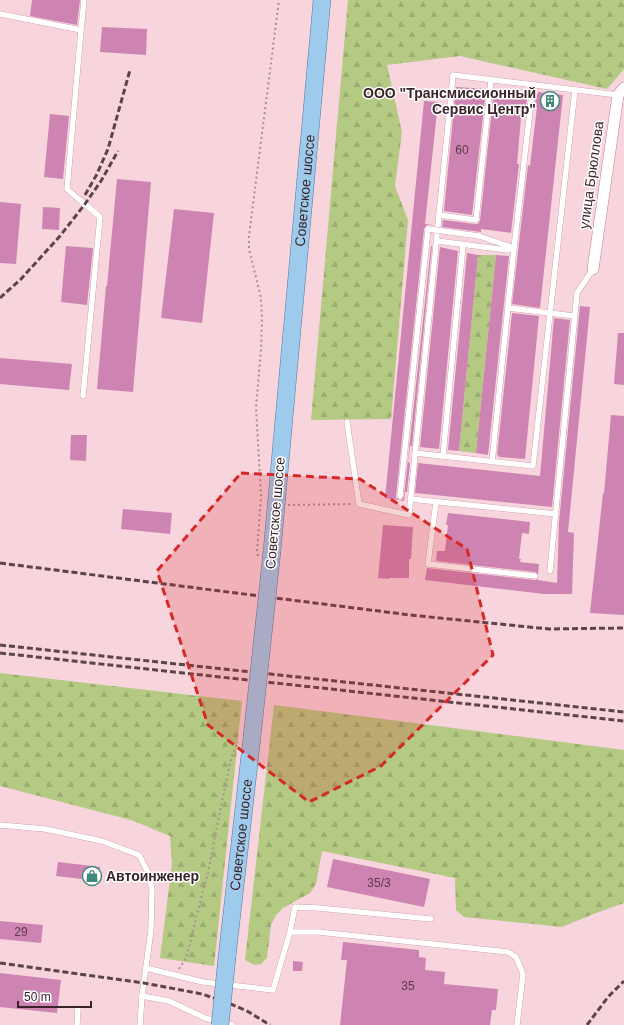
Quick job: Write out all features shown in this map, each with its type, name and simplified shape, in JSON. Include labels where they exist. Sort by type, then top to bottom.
[{"type":"main road","name":"Советское шоссе","points":[[220,1025],[245,740],[322,0]]},
{"type":"street","name":"улица Брюллова","points":[[593,269],[621,92]]},
{"type":"lane","points":[[83,396],[100,217],[67,189],[84,0]]},
{"type":"lane","points":[[0,14],[81,30]]},
{"type":"lane","points":[[347,422],[359,504],[409,515],[453,75],[575,90],[621,92]]},
{"type":"lane","points":[[439,215],[476,220],[491,80]]},
{"type":"lane","points":[[492,462],[514,248],[533,85]]},
{"type":"lane","points":[[415,453],[533,466],[575,90]]},
{"type":"lane","points":[[400,496],[428,229],[479,236],[514,248]]},
{"type":"lane","points":[[437,241],[507,250],[514,248]]},
{"type":"lane","points":[[443,456],[463,245]]},
{"type":"lane","points":[[550,571],[576,293],[593,269]]},
{"type":"lane","points":[[509,308],[574,316]]},
{"type":"lane","points":[[410,499],[556,514]]},
{"type":"lane","points":[[436,502],[428,564],[535,576]]},
{"type":"lane","points":[[0,825],[44,829],[102,841],[139,855],[149,874],[152,890],[151,930],[142,996],[140,1025]]},
{"type":"lane","points":[[146,968],[203,982],[273,990],[290,932],[295,907],[431,919]]},
{"type":"lane","points":[[290,932],[318,932],[508,952],[516,956],[523,974],[517,1025]]},
{"type":"lane","points":[[142,996],[169,1001],[205,1018],[232,1025]]},
{"type":"lane","points":[[77,1025],[78,1008]]},
{"type":"path","points":[[265,554],[257,552],[262,496],[256,407],[261,350],[261,298],[249,249],[249,236],[279,0]]},
{"type":"path","points":[[286,505],[359,504]]},
{"type":"path","points":[[171,974],[180,969],[186,958],[208,873],[232,755],[245,740]]},
{"type":"highlighted area","points":[[241,473],[360,479],[467,549],[493,655],[381,766],[309,802],[208,725],[157,571]]},
{"type":"green space","points":[[348,0],[624,0],[624,69],[607,89],[460,56],[387,65],[402,132],[395,186],[408,220],[391,419],[311,420]]},
{"type":"green space","points":[[478,255],[496,255],[476,453],[459,451]]},
{"type":"green space","points":[[0,673],[242,701],[214,966],[160,958],[172,864],[170,836],[131,820],[0,786]]},
{"type":"green space","points":[[274,705],[624,750],[624,903],[562,927],[464,917],[456,910],[455,878],[322,851],[316,884],[310,893],[283,908],[276,915],[271,925],[267,958],[261,964],[254,965],[245,960]]},
{"type":"building","points":[[32,0],[80,0],[77,25],[30,16]]},
{"type":"building","points":[[102,27],[147,29],[146,55],[100,52]]},
{"type":"building","points":[[456,87],[486,89],[472,215],[444,211]]},
{"type":"building","points":[[494,90],[528,93],[526,106],[522,106],[517,164],[519,164],[511,233],[481,229],[481,232],[442,227],[443,220],[475,224],[478,224],[480,221]]},
{"type":"building","points":[[538,92],[563,95],[540,308],[512,304],[528,165],[530,166],[537,107],[535,107],[536,94],[538,94]]},
{"type":"building","points":[[424,101],[438,102],[425,224],[434,225],[427,225],[424,229],[396,496],[399,500],[402,500],[404,496],[432,246],[412,446],[410,446],[408,462],[410,463],[407,492],[405,492],[404,501],[385,498]]},
{"type":"building","points":[[50,114],[69,116],[63,179],[44,177]]},
{"type":"building","points":[[117,179],[151,182],[133,392],[97,389]]},
{"type":"building","points":[[0,202],[21,204],[16,264],[0,263]]},
{"type":"building","points":[[43,207],[60,208],[59,230],[42,229]]},
{"type":"building","points":[[174,209],[214,213],[202,323],[161,318]]},
{"type":"building","points":[[66,246],[93,248],[87,305],[61,302]]},
{"type":"building","points":[[440,247],[458,251],[439,449],[420,447]]},
{"type":"building","points":[[467,253],[478,255],[459,451],[448,450]]},
{"type":"building","points":[[496,255],[509,256],[488,455],[476,453]]},
{"type":"building","points":[[580,306],[590,307],[568,532],[574,533],[572,594],[544,594],[425,580],[427,568],[535,580],[538,579],[557,583],[559,522]]},
{"type":"building","points":[[512,313],[539,316],[525,459],[499,457],[497,455]]},
{"type":"building","points":[[554,318],[570,320],[552,507],[415,493],[418,463],[540,476]]},
{"type":"building","points":[[618,333],[624,333],[624,385],[614,384]]},
{"type":"building","points":[[0,358],[72,364],[69,390],[0,384]]},
{"type":"building","points":[[611,415],[624,416],[624,615],[590,613],[604,493]]},
{"type":"building","points":[[71,435],[87,435],[86,461],[70,460]]},
{"type":"building","points":[[123,509],[172,513],[170,534],[121,529]]},
{"type":"building","points":[[448,513],[530,522],[529,534],[522,533],[519,559],[521,559],[520,562],[539,564],[538,574],[535,572],[436,561],[437,551],[445,551]]},
{"type":"building","points":[[383,525],[413,527],[411,559],[409,559],[409,578],[378,578]]},
{"type":"building","points":[[333,859],[430,879],[424,907],[327,887]]},
{"type":"building","points":[[58,862],[100,867],[99,881],[56,876]]},
{"type":"building","points":[[0,921],[43,925],[41,943],[0,939]]},
{"type":"building","points":[[343,942],[419,950],[419,957],[426,958],[425,970],[445,972],[444,984],[498,989],[496,1010],[492,1010],[490,1025],[340,1025],[347,960],[341,960]]},
{"type":"building","points":[[293,961],[303,962],[302,971],[293,971]]},
{"type":"building","points":[[0,973],[61,980],[57,1013],[0,1007]]},
{"type":"railway","points":[[85,195],[97,174],[108,149],[130,70]]},
{"type":"railway","points":[[0,298],[21,279],[60,236],[101,181],[118,151]]},
{"type":"railway","points":[[0,563],[410,615],[549,629],[624,628]]},
{"type":"railway","points":[[0,645],[624,712]]},
{"type":"railway","points":[[0,653],[624,721]]},
{"type":"railway","points":[[0,963],[144,983],[202,994],[247,1011],[270,1025]]},
{"type":"railway","points":[[587,1025],[608,997],[624,981]]},
{"type":"place","name":"ООО \"Трансмиссионный Сервис Центр\"","points":[[550,101]]},
{"type":"place","name":"Автоинженер","points":[[92,876]]}]
